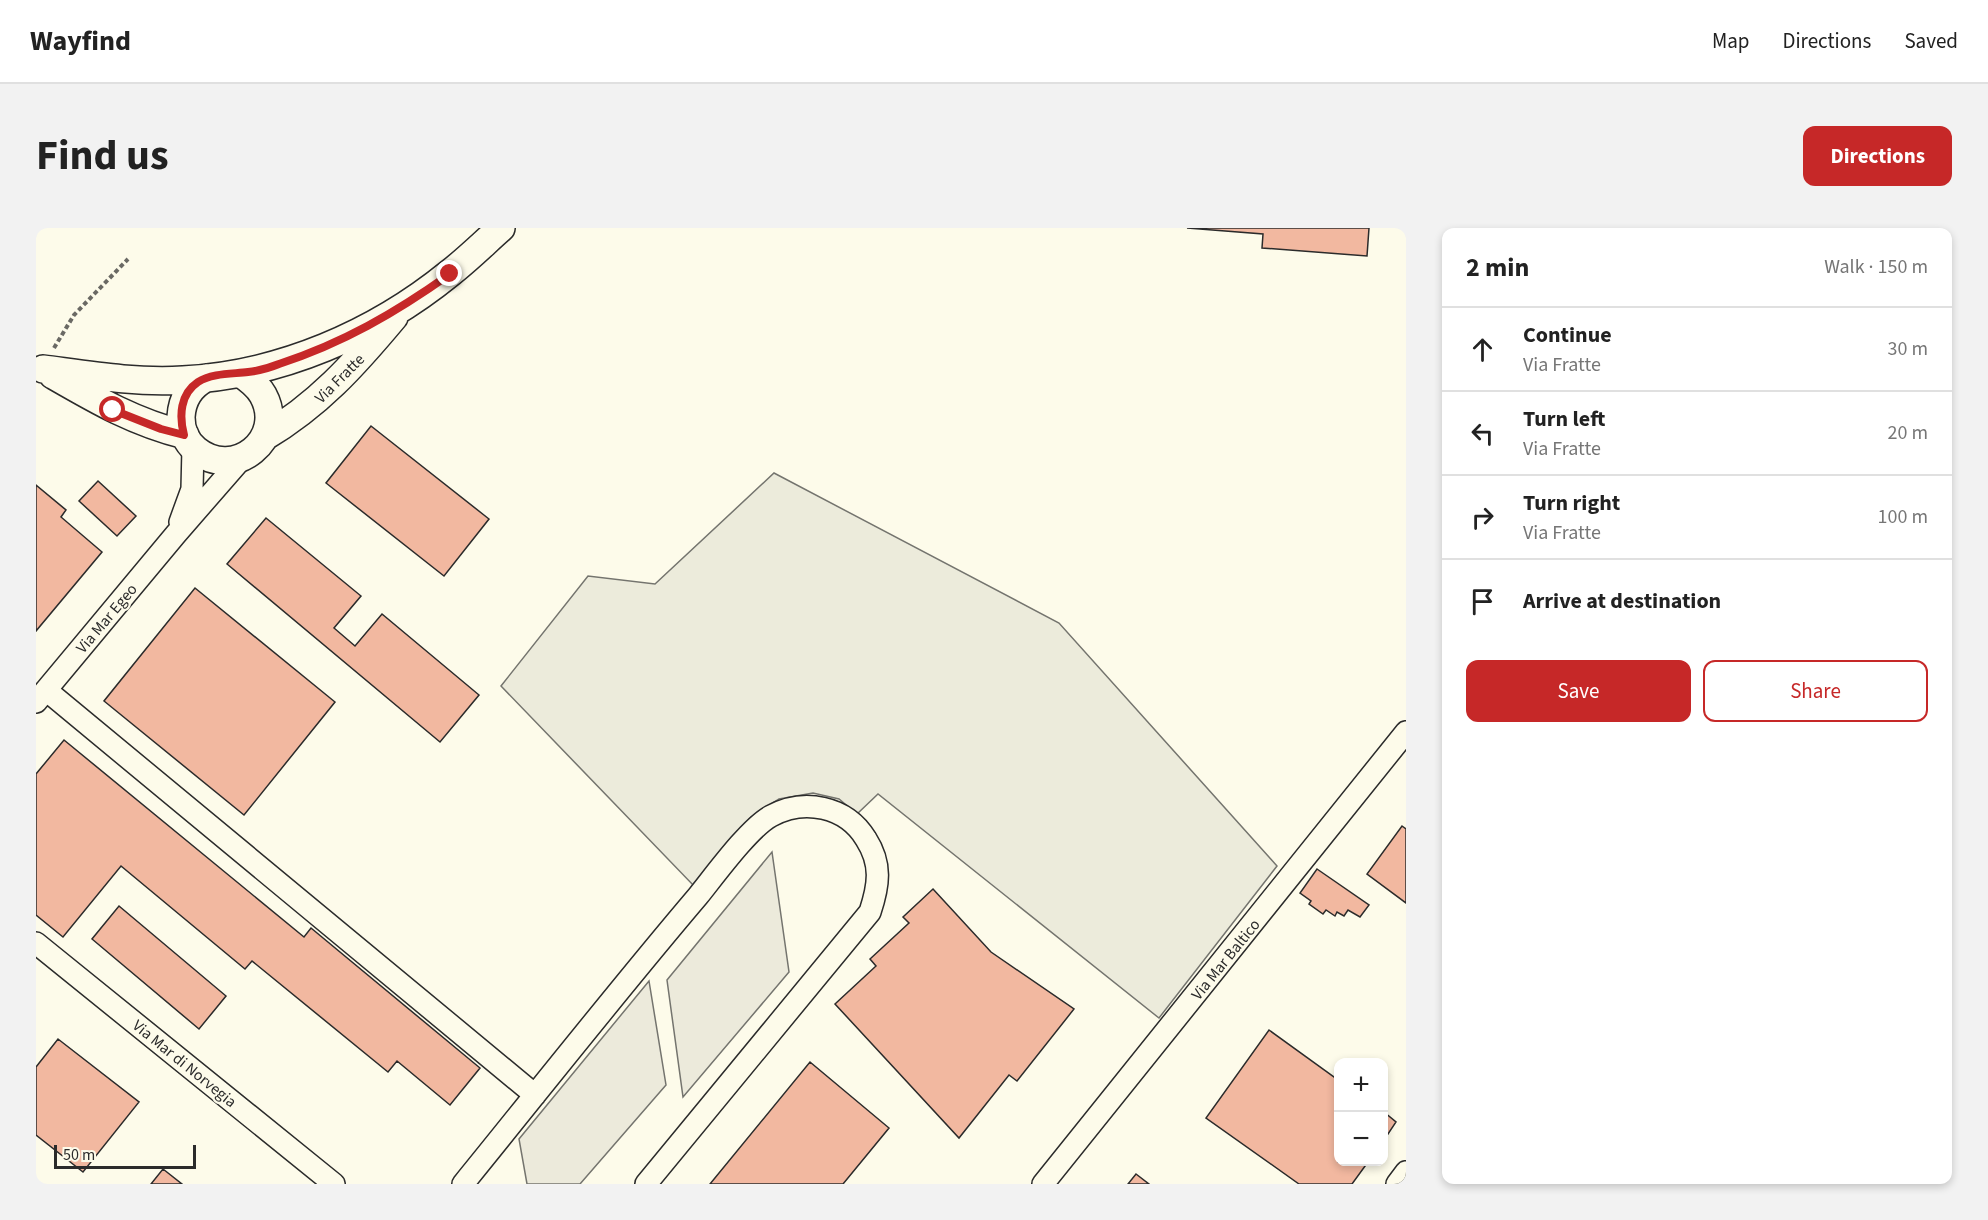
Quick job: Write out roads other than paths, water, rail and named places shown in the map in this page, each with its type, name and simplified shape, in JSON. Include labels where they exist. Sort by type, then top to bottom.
[{"type":"main road","name":"Via Fratte","points":[[39,367],[105,377],[183,380],[240,373],[278,365],[334,343],[402,307],[450,274],[501,228]]},
{"type":"main road","name":"Via Fratte","points":[[243,457],[255,449],[264,437],[290,422],[321,398],[368,349],[402,307]]},
{"type":"main road","points":[[39,367],[113,410],[189,442],[204,456],[230,461],[243,457]]},
{"type":"main road","points":[[240,373],[263,394],[268,408],[269,423],[264,437]]},
{"type":"main road","points":[[189,442],[181,421],[182,407],[196,383],[206,378]]},
{"type":"street","name":"Via Mar Egeo","points":[[176,534],[192,489],[189,442]]},
{"type":"street","name":"Via Mar Egeo","points":[[41,696],[243,457]]},
{"type":"street","points":[[41,696],[535,1095]]},
{"type":"street","name":"Via Mar Baltico","points":[[1043,1184],[1406,732]]},
{"type":"street","points":[[463,1184],[685,910],[755,828],[769,817],[799,806],[818,807],[836,812],[861,831],[873,848],[878,868],[878,891],[870,912],[646,1184]]},
{"type":"street","name":"Via Mar di Norvegia","points":[[36,943],[334,1184]]},
{"type":"street","points":[[1397,1184],[1406,1172]]}]
